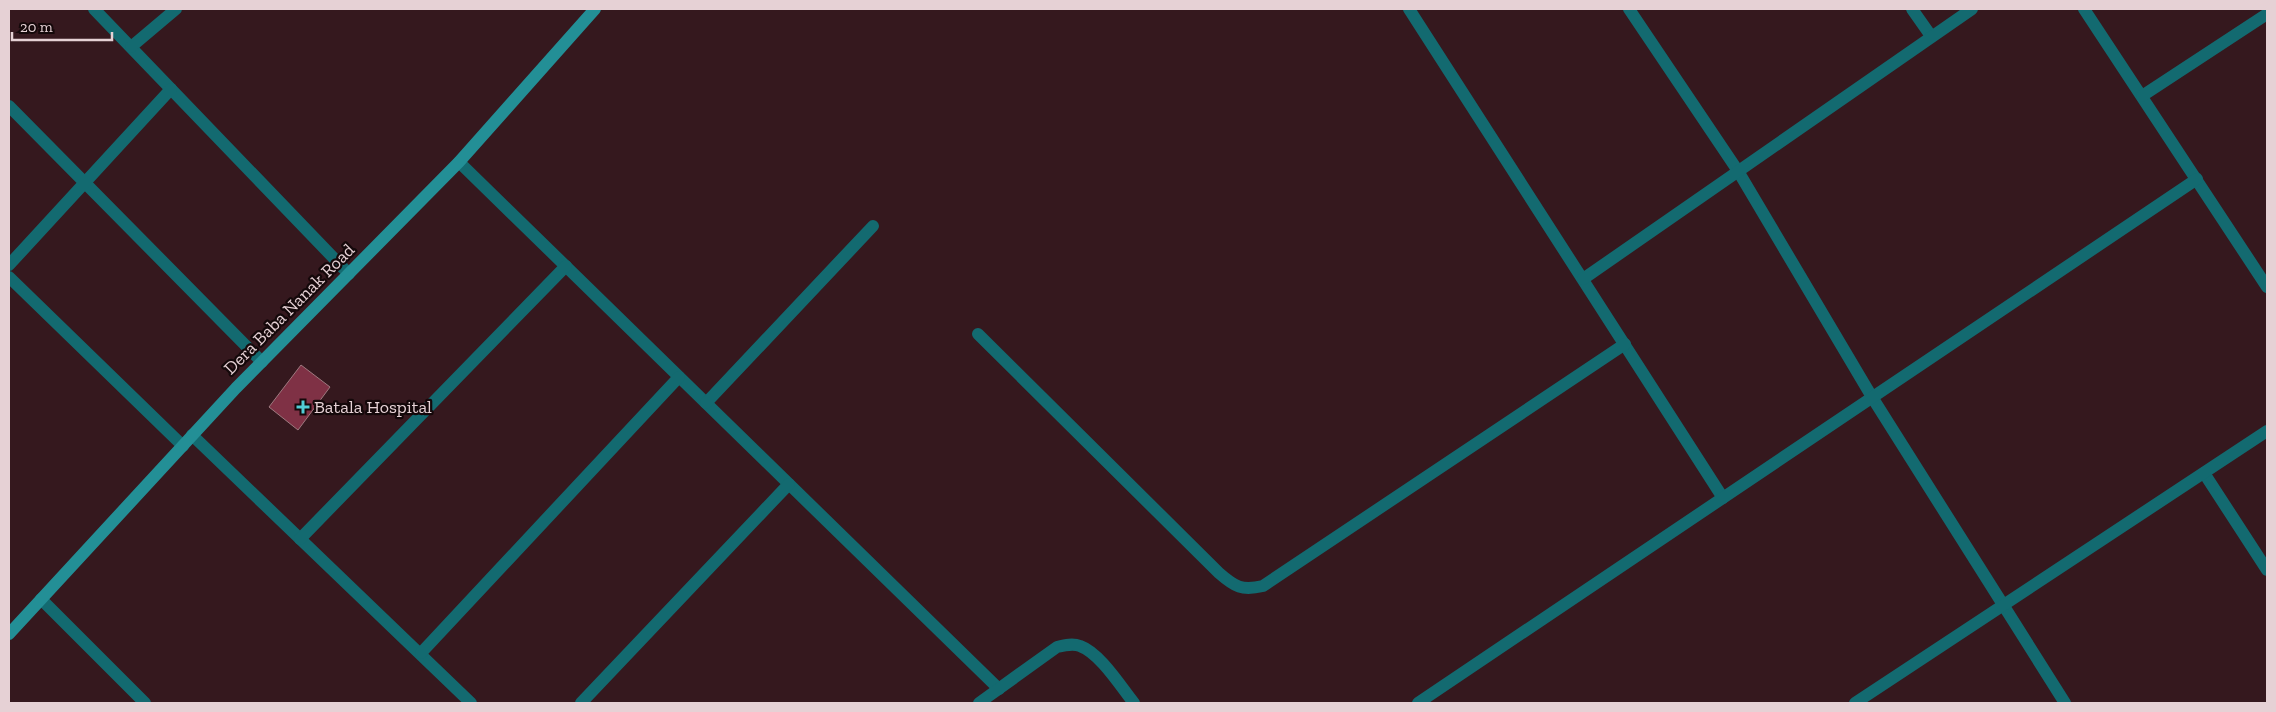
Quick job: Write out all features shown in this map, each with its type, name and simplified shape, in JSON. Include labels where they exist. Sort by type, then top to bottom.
[{"type":"main road","name":"Dera Baba Nanak Road","points":[[9,634],[192,435],[459,162],[595,9]]},
{"type":"street","points":[[94,9],[349,274]]},
{"type":"street","points":[[131,46],[176,9]]},
{"type":"street","points":[[1408,9],[1723,498]]},
{"type":"street","points":[[1629,9],[1738,171],[1872,398],[2065,703]]},
{"type":"street","points":[[1912,9],[1931,36]]},
{"type":"street","points":[[1583,279],[1972,9]]},
{"type":"street","points":[[2084,9],[2267,287]]},
{"type":"street","points":[[2142,96],[2267,14]]},
{"type":"street","points":[[9,265],[171,89]]},
{"type":"street","points":[[9,106],[262,362]]},
{"type":"street","points":[[459,162],[998,689]]},
{"type":"street","points":[[1418,703],[2197,179]]},
{"type":"street","points":[[706,403],[873,226]]},
{"type":"street","points":[[300,539],[566,266]]},
{"type":"street","points":[[9,277],[183,446]]},
{"type":"street","points":[[978,334],[1219,574],[1233,585],[1248,590],[1263,586],[1625,344]]},
{"type":"street","points":[[421,653],[679,377]]},
{"type":"street","points":[[1854,703],[2005,606],[2267,431]]},
{"type":"street","points":[[192,435],[471,703]]},
{"type":"street","points":[[2204,472],[2267,570]]},
{"type":"street","points":[[582,703],[789,484]]},
{"type":"street","points":[[41,599],[145,703]]},
{"type":"street","points":[[979,703],[1057,647],[1070,644],[1081,646],[1096,657],[1134,703]]},
{"type":"building","points":[[301,365],[330,387],[298,430],[269,407]]},
{"type":"place","name":"Batala Hospital","points":[[303,407]]}]
